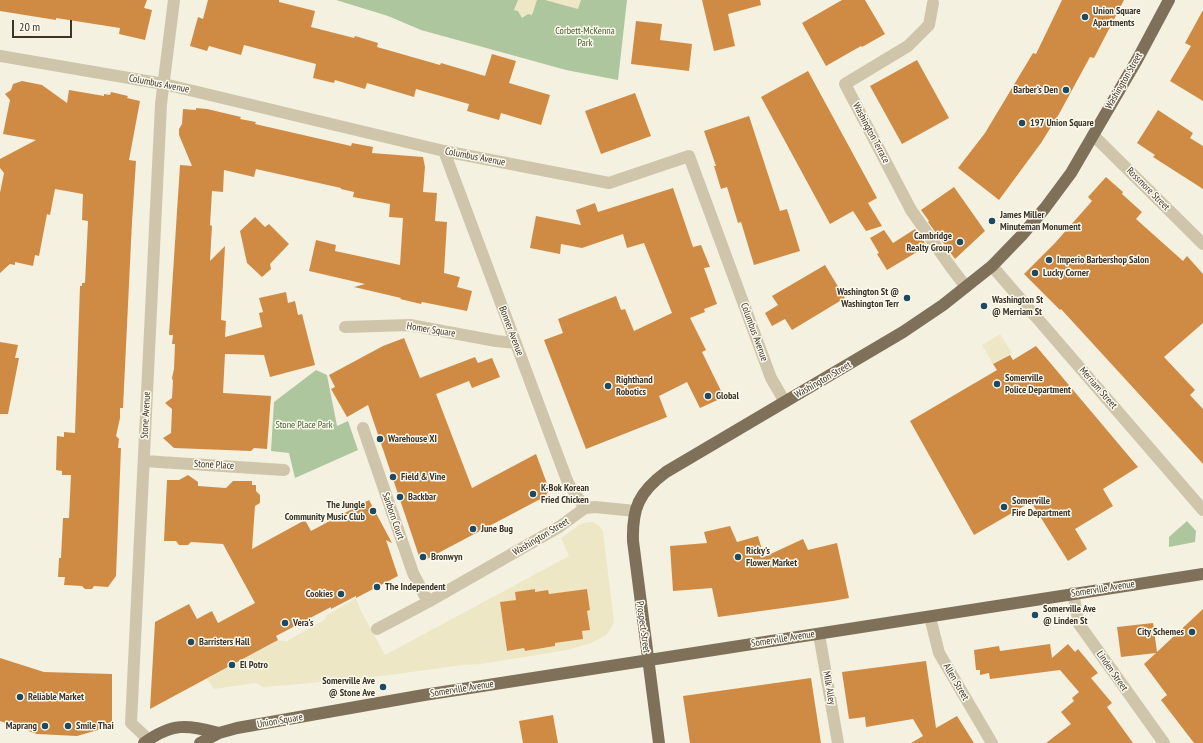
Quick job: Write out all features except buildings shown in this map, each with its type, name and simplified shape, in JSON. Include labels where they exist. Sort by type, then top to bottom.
[{"type":"main road","name":"Washington Street","points":[[635,510],[637,503],[645,490],[666,472],[904,332],[966,287],[992,266],[1022,235],[1045,208],[1071,173],[1137,60],[1169,0]]},
{"type":"main road","name":"Prospect Street","points":[[635,510],[633,547],[659,743]]},
{"type":"main road","name":"Somerville Avenue","points":[[362,706],[930,617],[1073,593],[1203,574]]},
{"type":"main road","name":"Union Square","points":[[200,743],[219,733],[237,728],[362,706]]},
{"type":"main road","points":[[146,741],[167,730],[184,727],[192,727],[219,733]]},
{"type":"street","name":"Stone Avenue","points":[[146,741],[131,723],[161,104],[174,0]]},
{"type":"street","name":"Washington Terrace","points":[[932,3],[929,25],[908,46],[845,84],[911,210],[966,287]]},
{"type":"street","name":"Columbus Avenue","points":[[0,56],[164,84],[444,151],[609,183],[689,156],[771,378],[785,402]]},
{"type":"street","name":"Rossmore Street","points":[[1093,135],[1203,244]]},
{"type":"street","name":"Bonner Avenue","points":[[444,151],[569,487],[585,508]]},
{"type":"street","name":"Merriam Street","points":[[992,266],[1203,510]]},
{"type":"street","name":"Homer Square","points":[[345,328],[410,325],[496,341],[516,343]]},
{"type":"street","name":"Sanborn Court","points":[[364,428],[413,573],[428,602]]},
{"type":"street","name":"Stone Place","points":[[144,461],[284,470]]},
{"type":"street","points":[[585,508],[595,507],[635,510]]},
{"type":"street","name":"Washington Street","points":[[377,629],[428,602],[559,527],[585,508]]},
{"type":"street","name":"Linden Street","points":[[1073,593],[1079,624],[1164,743]]},
{"type":"street","name":"Allen Street","points":[[930,617],[939,653],[992,743]]},
{"type":"street","name":"Milk Alley","points":[[818,634],[838,743]]},
{"type":"green space","name":"Corbett-McKenna Park","points":[[336,0],[627,0],[618,80],[566,70],[421,30],[388,16]]},
{"type":"green space","name":"Stone Place Park","points":[[316,370],[327,375],[337,426],[348,421],[358,450],[295,478],[289,453],[271,451],[274,402]]},
{"type":"green space","points":[[1187,521],[1196,531],[1195,542],[1169,547],[1169,537]]},
{"type":"shaded area","points":[[518,0],[537,0],[532,15],[528,14],[522,18],[518,11],[514,10]]},
{"type":"shaded area","points":[[545,0],[581,0],[578,9]]},
{"type":"shaded area","points":[[1000,334],[1012,353],[993,364],[982,345]]},
{"type":"shaded area","points":[[593,522],[603,531],[614,622],[606,635],[591,643],[567,650],[481,664],[311,683],[263,687],[256,683],[214,689],[207,679],[278,640],[287,641],[324,620],[327,615],[356,598],[361,611],[385,655],[569,556],[561,538],[582,523]],"holes":[[[535,589],[536,596],[548,590],[549,594],[587,589],[590,610],[586,611],[589,630],[582,631],[582,639],[555,643],[555,646],[546,648],[545,645],[537,649],[525,651],[524,648],[507,651],[500,603],[516,600],[515,592]]]},
{"type":"place","name":"Union Square Apartments","points":[[1085,17]]},
{"type":"place","name":"Barber's Den","points":[[1066,90]]},
{"type":"place","name":"197 Union Square","points":[[1022,123]]},
{"type":"place","name":"James Miller Minuteman Monument","points":[[992,221]]},
{"type":"place","name":"Cambridge Realty Group","points":[[960,242]]},
{"type":"place","name":"Imperio Barbershop Salon","points":[[1049,260]]},
{"type":"place","name":"Lucky Corner","points":[[1035,273]]},
{"type":"place","name":"Washington St @ Washington Terr","points":[[907,298]]},
{"type":"place","name":"Washington St @ Merriam St","points":[[984,306]]},
{"type":"place","name":"Somerville Police Department","points":[[997,384]]},
{"type":"place","name":"Righthand Robotics","points":[[608,386]]},
{"type":"place","name":"Global","points":[[708,396]]},
{"type":"place","name":"Warehouse XI","points":[[380,439]]},
{"type":"place","name":"Field & Vine","points":[[393,477]]},
{"type":"place","name":"K-Bok Korean Fried Chicken","points":[[533,494]]},
{"type":"place","name":"Backbar","points":[[400,497]]},
{"type":"place","name":"Somerville Fire Department","points":[[1004,507]]},
{"type":"place","name":"The Jungle Community Music Club","points":[[373,511]]},
{"type":"place","name":"June Bug","points":[[473,529]]},
{"type":"place","name":"Bronwyn","points":[[423,557]]},
{"type":"place","name":"Ricky's Flower Market","points":[[738,557]]},
{"type":"place","name":"The Independent","points":[[377,587]]},
{"type":"place","name":"Cookies","points":[[341,594]]},
{"type":"place","name":"Somerville Ave @ Linden St","points":[[1035,615]]},
{"type":"place","name":"Vera's","points":[[285,623]]},
{"type":"place","name":"City Schemes","points":[[1192,632]]},
{"type":"place","name":"Barristers Hall","points":[[191,642]]},
{"type":"place","name":"El Potro","points":[[232,665]]},
{"type":"place","name":"Somerville Ave @ Stone Ave","points":[[383,687]]},
{"type":"place","name":"Reliable Market","points":[[20,697]]},
{"type":"place","name":"Maprang","points":[[45,726]]},
{"type":"place","name":"Smile Thai","points":[[68,726]]}]
